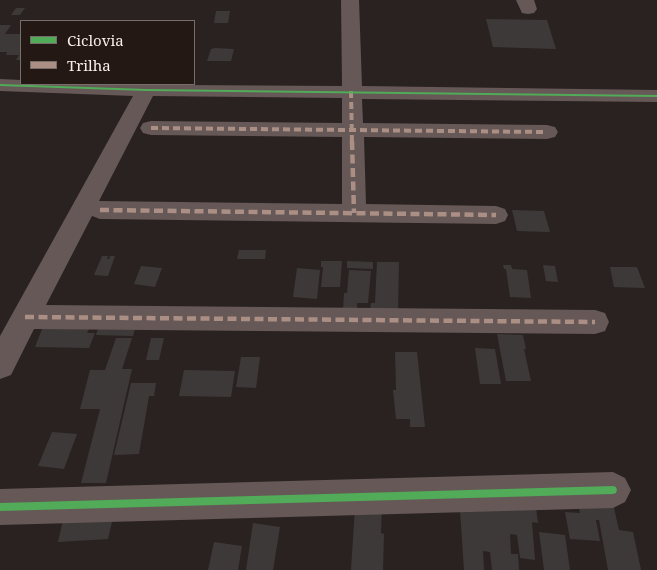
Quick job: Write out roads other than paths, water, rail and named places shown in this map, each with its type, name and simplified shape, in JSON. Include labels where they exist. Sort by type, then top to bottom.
[{"type":"street","points":[[350,0],[350,91],[353,130],[354,213]]},
{"type":"street","points":[[0,85],[146,90],[657,96]]},
{"type":"street","points":[[0,365],[146,90]]},
{"type":"street","points":[[151,128],[547,132]]},
{"type":"street","points":[[100,210],[496,215]]},
{"type":"street","points":[[26,317],[596,322]]},
{"type":"street","points":[[0,507],[613,490]]}]
